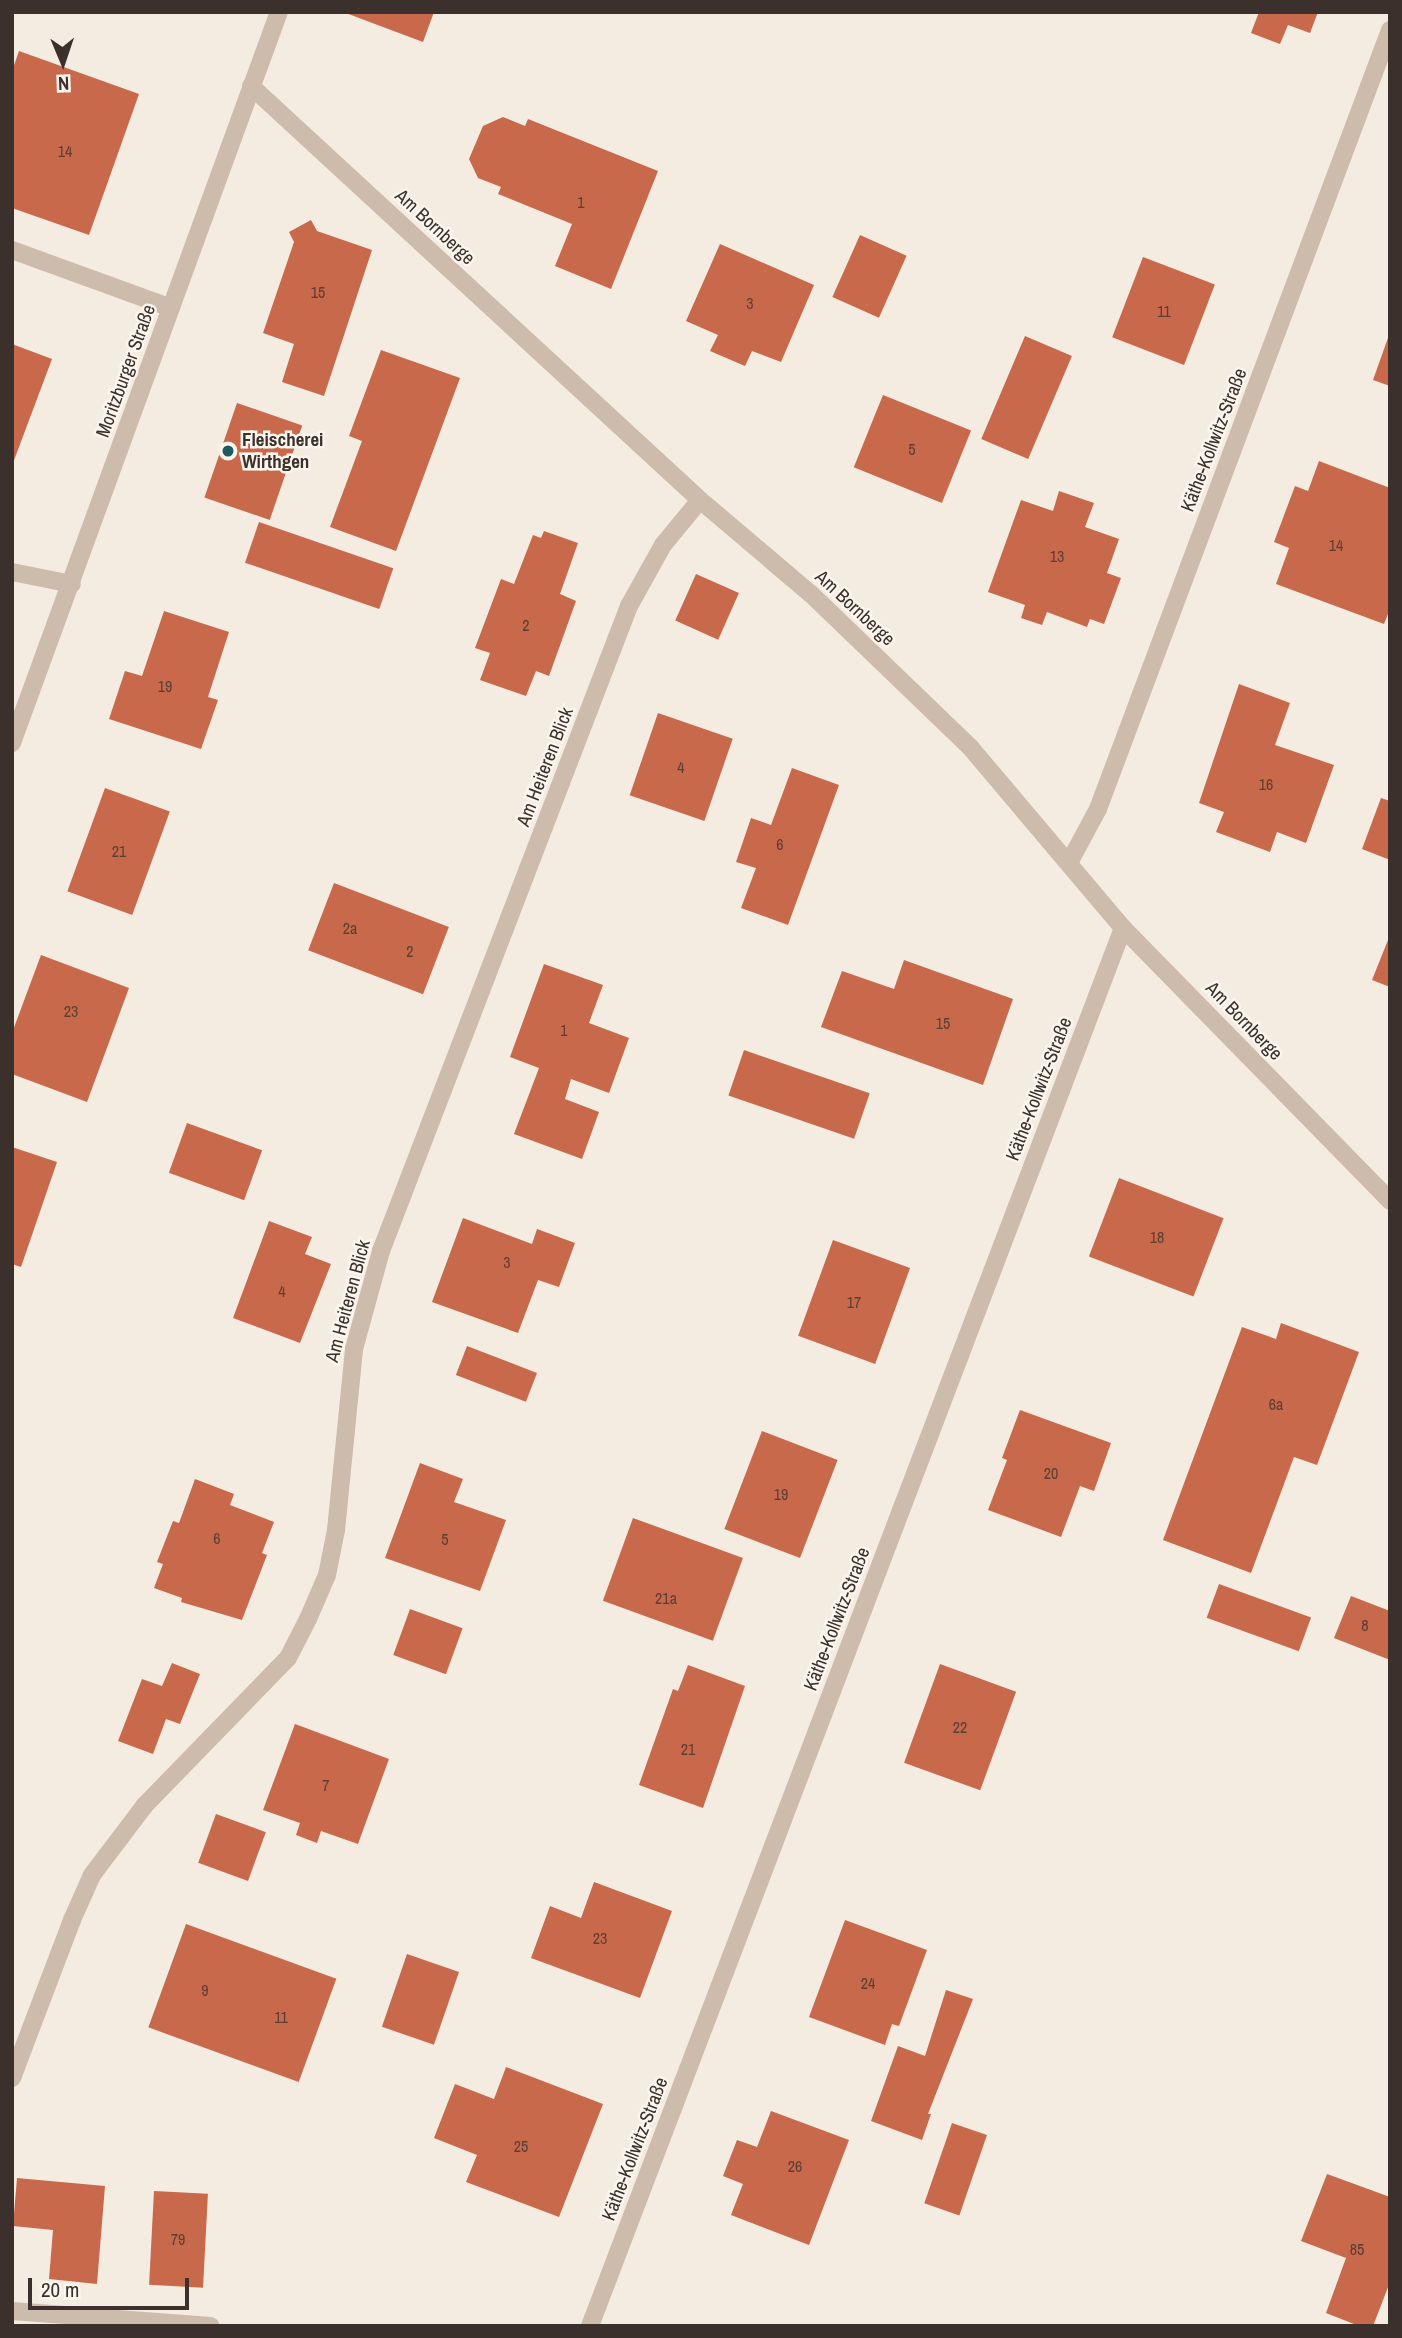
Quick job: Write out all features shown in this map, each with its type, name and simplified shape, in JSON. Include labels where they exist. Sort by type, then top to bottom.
[{"type":"street","name":"Moritzburger Straße","points":[[12,743],[279,12]]},
{"type":"street","name":"Käthe-Kollwitz-Straße","points":[[1070,861],[1098,809],[1390,30]]},
{"type":"street","name":"Am Bornberge","points":[[251,86],[700,500],[811,594],[960,738],[1070,861],[1124,928],[1390,1201]]},
{"type":"street","points":[[12,250],[171,308]]},
{"type":"street","name":"Am Heiteren Blick","points":[[12,2078],[72,1920],[92,1875],[145,1805],[288,1658],[308,1619],[327,1575],[336,1530],[354,1349],[381,1251],[629,606],[663,545],[700,500]]},
{"type":"street","points":[[12,572],[72,584]]},
{"type":"street","name":"Käthe-Kollwitz-Straße","points":[[590,2326],[1124,928]]},
{"type":"street","points":[[12,2311],[210,2326]]},
{"type":"building","points":[[343,12],[434,12],[423,42]]},
{"type":"building","points":[[1259,12],[1318,12],[1310,33],[1288,25],[1280,44],[1251,33]]},
{"type":"building","points":[[19,51],[139,94],[89,235],[12,208],[12,71]]},
{"type":"building","points":[[503,117],[525,126],[528,119],[658,171],[611,289],[555,266],[572,224],[498,194],[501,187],[478,178],[469,159],[483,126]]},
{"type":"building","points":[[311,220],[317,231],[372,250],[324,396],[282,382],[294,344],[263,333],[294,242],[289,232]]},
{"type":"building","points":[[860,235],[907,256],[879,318],[832,297]]},
{"type":"building","points":[[720,244],[814,285],[781,362],[752,351],[745,366],[710,351],[718,335],[686,321]]},
{"type":"building","points":[[1143,257],[1215,285],[1184,365],[1112,337]]},
{"type":"building","points":[[1390,335],[1390,386],[1373,380]]},
{"type":"building","points":[[1025,336],[1072,356],[1028,459],[981,439]]},
{"type":"building","points":[[12,344],[52,359],[13,463],[12,463]]},
{"type":"building","points":[[381,350],[460,378],[396,551],[330,527],[362,441],[349,436]]},
{"type":"building","points":[[883,395],[971,431],[942,503],[854,467]]},
{"type":"building","points":[[237,403],[302,425],[270,520],[204,498]]},
{"type":"building","points":[[1319,461],[1390,488],[1390,609],[1384,624],[1276,584],[1289,548],[1274,542],[1295,486],[1308,491]]},
{"type":"building","points":[[1059,491],[1094,503],[1085,527],[1119,539],[1107,573],[1121,578],[1104,624],[1090,619],[1087,627],[1047,612],[1042,625],[1021,618],[1025,605],[988,592],[1021,500],[1053,511]]},
{"type":"building","points":[[259,522],[393,568],[379,609],[245,563]]},
{"type":"building","points":[[544,531],[578,543],[560,594],[576,601],[549,676],[536,671],[526,696],[480,680],[490,653],[475,648],[501,579],[514,584],[533,535],[541,538]]},
{"type":"building","points":[[696,574],[739,593],[718,640],[675,621]]},
{"type":"building","points":[[164,611],[229,632],[208,697],[218,700],[201,749],[109,719],[125,671],[142,676]]},
{"type":"building","points":[[1239,684],[1290,703],[1275,745],[1334,765],[1306,843],[1277,832],[1270,852],[1216,832],[1224,812],[1199,803]]},
{"type":"building","points":[[658,713],[733,739],[704,821],[630,795]]},
{"type":"building","points":[[792,768],[839,785],[788,925],[741,908],[756,868],[736,862],[751,818],[771,825]]},
{"type":"building","points":[[105,788],[170,812],[132,915],[67,891]]},
{"type":"building","points":[[1381,798],[1390,801],[1390,860],[1362,849]]},
{"type":"building","points":[[334,883],[449,927],[423,994],[308,950]]},
{"type":"building","points":[[1390,935],[1390,987],[1372,980]]},
{"type":"building","points":[[41,955],[129,988],[87,1102],[12,1074],[12,1033]]},
{"type":"building","points":[[904,960],[1013,999],[983,1085],[821,1027],[842,971],[894,989]]},
{"type":"building","points":[[544,964],[603,985],[589,1023],[629,1038],[609,1093],[571,1079],[565,1099],[599,1112],[582,1159],[514,1134],[539,1068],[510,1057]]},
{"type":"building","points":[[744,1050],[870,1093],[854,1139],[728,1095]]},
{"type":"building","points":[[187,1123],[262,1150],[244,1200],[169,1173]]},
{"type":"building","points":[[12,1147],[57,1162],[21,1267],[12,1264]]},
{"type":"building","points":[[1119,1178],[1224,1218],[1193,1297],[1089,1256]]},
{"type":"building","points":[[463,1218],[532,1244],[537,1229],[575,1243],[559,1287],[538,1280],[518,1333],[432,1302]]},
{"type":"building","points":[[269,1221],[312,1237],[305,1254],[331,1264],[300,1343],[233,1318]]},
{"type":"building","points":[[833,1240],[910,1268],[875,1364],[798,1336]]},
{"type":"building","points":[[1281,1323],[1359,1352],[1317,1465],[1294,1457],[1251,1573],[1163,1540],[1242,1327],[1276,1339]]},
{"type":"building","points":[[467,1346],[537,1373],[526,1402],[456,1375]]},
{"type":"building","points":[[1020,1410],[1111,1443],[1094,1491],[1080,1486],[1061,1537],[988,1510],[1007,1460],[1002,1458]]},
{"type":"building","points":[[762,1431],[838,1460],[800,1558],[724,1529]]},
{"type":"building","points":[[420,1463],[463,1479],[454,1502],[506,1520],[480,1591],[385,1558]]},
{"type":"building","points":[[195,1479],[234,1494],[230,1505],[274,1522],[262,1553],[267,1555],[242,1620],[181,1602],[182,1598],[154,1588],[163,1564],[157,1562],[173,1521],[179,1523]]},
{"type":"building","points":[[633,1518],[743,1558],[713,1641],[603,1601]]},
{"type":"building","points":[[1219,1584],[1311,1618],[1299,1651],[1207,1618]]},
{"type":"building","points":[[1351,1596],[1390,1611],[1390,1660],[1334,1638]]},
{"type":"building","points":[[410,1609],[463,1628],[446,1674],[393,1655]]},
{"type":"building","points":[[172,1663],[200,1674],[180,1724],[166,1719],[153,1754],[118,1741],[142,1679],[162,1686]]},
{"type":"building","points":[[940,1664],[1016,1692],[980,1790],[904,1763]]},
{"type":"building","points":[[688,1665],[745,1686],[703,1808],[639,1785],[673,1689],[678,1691]]},
{"type":"building","points":[[295,1724],[389,1759],[358,1844],[321,1831],[317,1843],[296,1835],[300,1823],[263,1810]]},
{"type":"building","points":[[216,1814],[266,1832],[248,1881],[198,1863]]},
{"type":"building","points":[[594,1882],[672,1911],[640,1998],[531,1958],[550,1906],[581,1918]]},
{"type":"building","points":[[845,1920],[927,1950],[899,2026],[892,2024],[885,2045],[809,2017]]},
{"type":"building","points":[[186,1924],[336,1979],[299,2082],[148,2027]]},
{"type":"building","points":[[407,1954],[459,1972],[434,2045],[382,2027]]},
{"type":"building","points":[[946,1990],[973,1999],[928,2114],[931,2114],[922,2140],[871,2121],[898,2046],[925,2056]]},
{"type":"building","points":[[506,2067],[603,2104],[559,2217],[466,2182],[477,2155],[434,2138],[455,2084],[494,2099]]},
{"type":"building","points":[[771,2111],[849,2140],[809,2245],[731,2215],[743,2184],[723,2176],[737,2140],[757,2147]]},
{"type":"building","points":[[952,2123],[987,2135],[959,2215],[924,2203]]},
{"type":"building","points":[[1327,2174],[1390,2197],[1390,2282],[1373,2326],[1359,2326],[1326,2313],[1346,2258],[1301,2241]]},
{"type":"building","points":[[17,2178],[105,2186],[97,2284],[49,2279],[53,2230],[13,2226]]},
{"type":"building","points":[[154,2191],[208,2194],[203,2288],[149,2285]]},
{"type":"place","name":"Fleischerei Wirthgen","points":[[228,451]]}]
